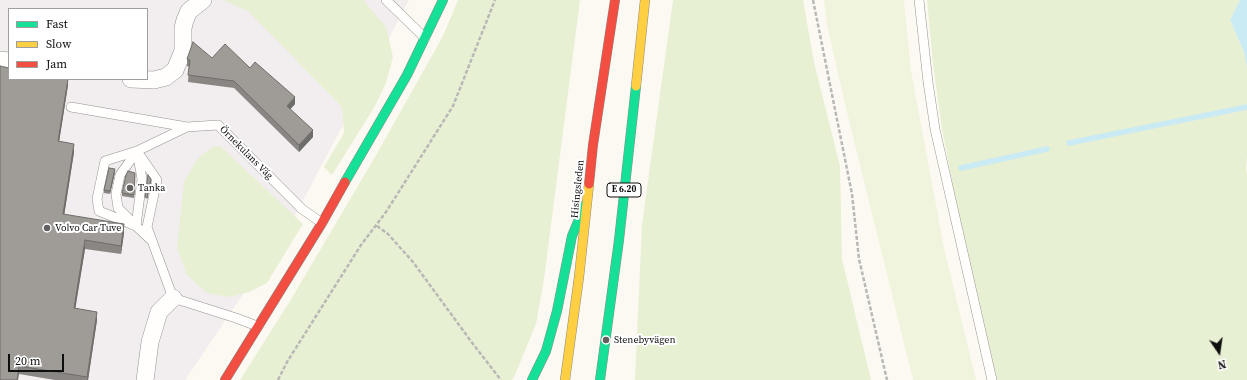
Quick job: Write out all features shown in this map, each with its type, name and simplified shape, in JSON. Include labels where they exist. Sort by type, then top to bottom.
[{"type":"main road","points":[[225,380],[322,223],[407,75],[443,0]]},
{"type":"main road","name":"Hisingsleden","points":[[565,380],[579,277],[593,145],[615,0]]},
{"type":"main road","name":"E 6.20","points":[[600,380],[619,240],[645,0]]},
{"type":"main road","points":[[532,380],[546,351],[558,311],[572,236],[588,199]]},
{"type":"street","points":[[148,80],[166,77],[175,70],[183,51],[183,28],[185,20],[189,11],[203,0]]},
{"type":"street","points":[[145,380],[150,342],[159,312],[173,298]]},
{"type":"lane","points":[[386,0],[425,38]]},
{"type":"lane","points":[[919,0],[935,129],[992,380]]},
{"type":"lane","points":[[71,107],[187,127]]},
{"type":"lane","name":"Örnekulans Väg","points":[[151,240],[136,226],[99,211],[98,199],[105,162],[137,151],[187,127],[218,125],[302,209],[322,223]]},
{"type":"lane","points":[[136,226],[142,179],[137,151]]},
{"type":"lane","points":[[136,226],[118,208],[116,194],[120,175],[137,151]]},
{"type":"lane","points":[[137,151],[157,180],[147,227],[173,298],[257,326]]},
{"type":"path","points":[[278,380],[287,362],[357,252],[377,226],[453,106],[495,0]]},
{"type":"path","points":[[814,0],[852,194],[859,259],[887,380]]},
{"type":"path","points":[[377,226],[388,234],[413,262],[472,344],[501,380]]},
{"type":"shaded area","points":[[0,0],[409,0],[290,225],[185,380],[0,380]]},
{"type":"green space","points":[[223,0],[363,0],[386,27],[393,57],[386,83],[375,106],[332,175],[324,167],[344,133],[342,107],[248,11]]},
{"type":"green space","points":[[458,0],[580,0],[544,279],[536,324],[515,375],[512,380],[240,380],[290,301],[375,157],[443,36]]},
{"type":"green space","points":[[673,0],[803,0],[814,62],[840,166],[842,259],[871,380],[635,380],[642,225]]},
{"type":"green space","points":[[824,0],[904,0],[911,71],[944,248],[976,380],[913,380],[845,104],[827,25]]},
{"type":"green space","points":[[927,0],[1240,0],[1230,20],[1244,52],[1247,67],[1247,380],[997,380],[962,233],[942,129],[933,64]]},
{"type":"green space","points":[[220,146],[303,224],[267,283],[249,292],[229,297],[207,293],[187,275],[177,248],[184,182],[198,158],[213,147]]},
{"type":"water","points":[[1240,0],[1247,0],[1247,67],[1244,52],[1230,20]]},
{"type":"building","points":[[193,42],[212,58],[225,44],[250,68],[255,62],[295,97],[287,106],[313,130],[299,145],[234,81],[188,75],[190,60],[187,59]]},
{"type":"building","name":"Volvo Car Tuve","points":[[0,66],[8,68],[8,80],[68,80],[58,141],[74,144],[63,214],[124,224],[121,246],[85,240],[74,308],[97,312],[87,377],[19,366],[17,380],[0,380]]},
{"type":"building","points":[[109,168],[115,169],[110,191],[104,190]]},
{"type":"building","points":[[128,171],[135,173],[134,195],[122,193]]},
{"type":"building","points":[[148,175],[151,179],[147,198],[145,197]]},
{"type":"waterway","points":[[1069,143],[1247,107]]},
{"type":"waterway","points":[[961,168],[1047,149]]},
{"type":"traffic: fast","points":[[345,182],[407,75],[443,0]]},
{"type":"traffic: fast","points":[[600,380],[619,240],[636,86]]},
{"type":"traffic: fast","points":[[532,380],[546,351],[557,311],[572,236],[585,205]]},
{"type":"traffic: slow","points":[[636,86],[645,0]]},
{"type":"traffic: slow","points":[[565,380],[579,277],[589,184]]},
{"type":"traffic: jam","points":[[589,184],[593,145],[615,0]]},
{"type":"traffic: jam","points":[[225,380],[322,223],[345,182]]},
{"type":"place","name":"Tanka","points":[[130,188]]},
{"type":"place","name":"Volvo Car Tuve","points":[[47,228]]},
{"type":"place","name":"Stenebyvägen","points":[[606,340]]}]
